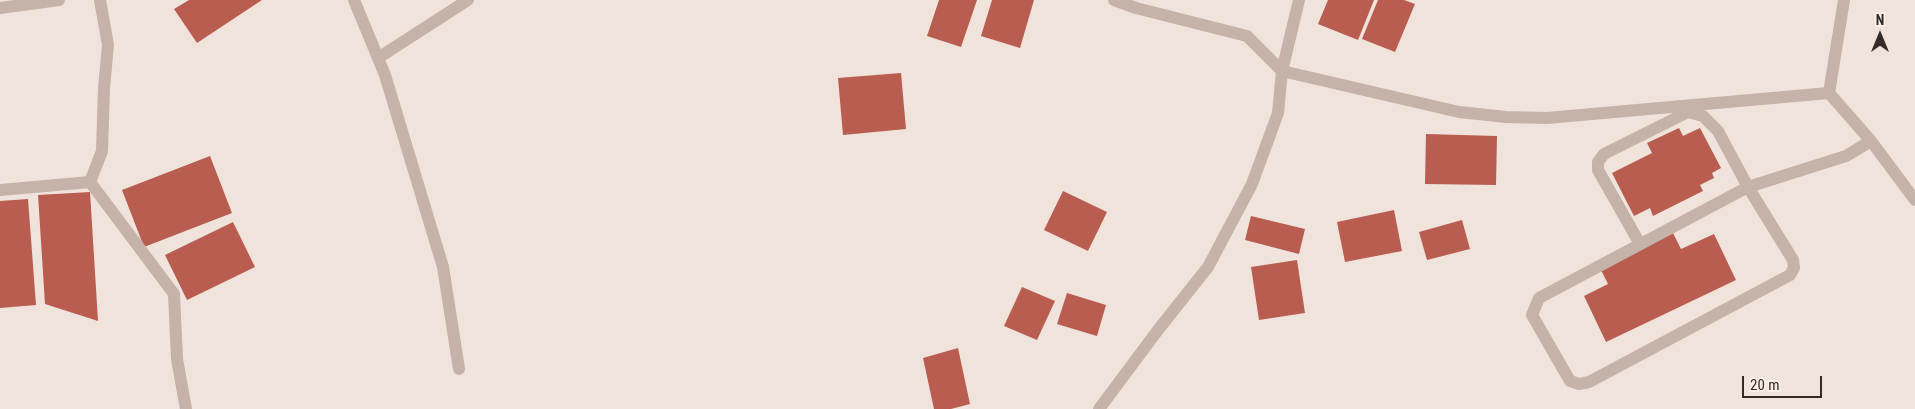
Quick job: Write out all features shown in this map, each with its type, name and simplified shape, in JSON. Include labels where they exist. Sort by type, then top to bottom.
[{"type":"street","points":[[0,8],[59,0]]},
{"type":"street","points":[[90,182],[102,150],[104,88],[108,45],[100,0]]},
{"type":"street","points":[[354,0],[378,58],[408,145],[443,267],[459,369]]},
{"type":"street","points":[[378,58],[468,0]]},
{"type":"street","points":[[1114,0],[1136,8],[1247,36],[1282,71],[1459,112],[1506,117],[1547,118],[1830,94]]},
{"type":"street","points":[[1099,409],[1213,259],[1252,184],[1278,112],[1282,71],[1299,0]]},
{"type":"street","points":[[1844,0],[1830,94],[1871,141],[1915,200]]},
{"type":"street","points":[[1640,244],[1598,170],[1598,162],[1604,154],[1688,112],[1703,116],[1718,131],[1748,187],[1793,260],[1794,268],[1790,275],[1589,382],[1579,384],[1570,381],[1532,315],[1539,298],[1748,187],[1846,156],[1871,141]]},
{"type":"street","points":[[0,190],[90,182]]},
{"type":"street","points":[[90,182],[174,294],[177,359],[186,409]]},
{"type":"building","points":[[189,0],[262,0],[197,43],[174,9]]},
{"type":"building","points":[[939,0],[977,0],[961,47],[927,36]]},
{"type":"building","points":[[992,0],[1034,0],[1020,48],[981,36]]},
{"type":"building","points":[[1328,0],[1374,0],[1358,40],[1318,24]]},
{"type":"building","points":[[1378,0],[1404,0],[1415,4],[1395,52],[1362,39]]},
{"type":"building","points":[[901,73],[906,129],[843,135],[838,78]]},
{"type":"building","points":[[1679,128],[1683,136],[1700,128],[1721,168],[1712,173],[1714,178],[1700,185],[1703,191],[1653,216],[1650,208],[1634,216],[1612,173],[1652,153],[1647,143]]},
{"type":"building","points":[[1426,134],[1497,136],[1496,185],[1425,184]]},
{"type":"building","points":[[210,156],[232,213],[144,247],[122,190]]},
{"type":"building","points":[[1063,191],[1107,212],[1088,251],[1044,230]]},
{"type":"building","points":[[90,192],[98,321],[45,304],[38,195]]},
{"type":"building","points":[[28,199],[36,305],[0,308],[0,201]]},
{"type":"building","points":[[1394,210],[1402,251],[1345,262],[1337,222]]},
{"type":"building","points":[[1251,216],[1305,229],[1299,254],[1245,240]]},
{"type":"building","points":[[1462,220],[1470,249],[1427,260],[1419,232]]},
{"type":"building","points":[[233,222],[255,267],[187,300],[165,255]]},
{"type":"building","points":[[1672,231],[1681,249],[1714,234],[1736,280],[1606,342],[1584,296],[1608,284],[1599,266]]},
{"type":"building","points":[[1297,260],[1305,313],[1259,320],[1251,267]]},
{"type":"building","points":[[1022,287],[1055,301],[1037,340],[1004,326]]},
{"type":"building","points":[[1067,293],[1106,305],[1097,336],[1057,324]]},
{"type":"building","points":[[958,348],[970,404],[951,409],[934,409],[923,358]]}]
